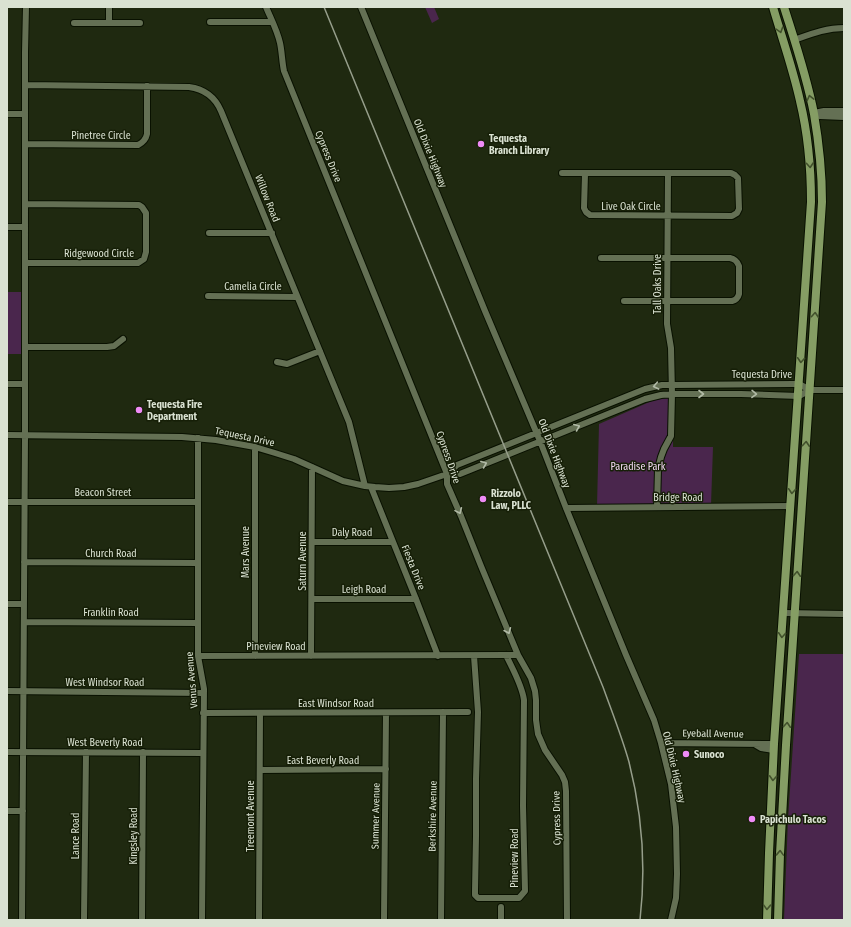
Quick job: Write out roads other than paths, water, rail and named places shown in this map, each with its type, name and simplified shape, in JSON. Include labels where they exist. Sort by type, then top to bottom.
[{"type":"main road","points":[[767,920],[774,747],[811,202],[809,160],[805,126],[795,81],[773,7]]},
{"type":"main road","points":[[778,920],[786,745],[821,220],[822,181],[818,136],[814,113],[784,7]]},
{"type":"main road","points":[[800,101],[808,111],[814,113]]},
{"type":"main road","points":[[805,126],[809,127],[818,136]]},
{"type":"main road","points":[[811,202],[817,207],[821,220]]},
{"type":"main road","points":[[776,725],[780,737],[786,745]]},
{"type":"main road","points":[[774,747],[780,752],[785,764]]},
{"type":"street","points":[[22,920],[26,7]]},
{"type":"street","points":[[109,7],[109,23]]},
{"type":"street","name":"Cypress Drive","points":[[266,7],[280,44],[284,71],[447,474],[447,484],[462,516],[518,654],[532,682],[536,700],[536,725],[540,740],[562,775],[566,786],[567,920]]},
{"type":"street","name":"Old Dixie Highway","points":[[361,7],[654,720],[671,784],[676,827],[676,898],[672,919]]},
{"type":"street","points":[[210,22],[272,22]]},
{"type":"street","points":[[74,23],[140,23]]},
{"type":"street","points":[[794,40],[827,29],[844,28]]},
{"type":"street","name":"Willow Road","points":[[25,85],[193,87],[205,92],[215,100],[221,110],[349,422],[368,486]]},
{"type":"street","name":"Pinetree Circle","points":[[25,144],[138,145],[142,143],[147,134],[147,86]]},
{"type":"street","points":[[814,113],[824,111],[844,111]]},
{"type":"street","points":[[814,113],[820,116],[844,116]]},
{"type":"street","points":[[7,114],[25,114]]},
{"type":"street","points":[[562,173],[668,173]]},
{"type":"street","name":"Live Oak Circle","points":[[585,174],[584,208],[590,215],[732,216],[737,213],[739,209],[739,182],[735,175],[731,173],[668,173]]},
{"type":"street","name":"Tall Oaks Drive","points":[[657,507],[658,469],[664,449],[671,436],[671,348],[667,324],[668,173]]},
{"type":"street","name":"Ridgewood Circle","points":[[25,204],[139,205],[146,213],[146,252],[144,259],[138,263],[25,263]]},
{"type":"street","points":[[7,227],[25,227]]},
{"type":"street","points":[[209,233],[272,233]]},
{"type":"street","points":[[601,258],[730,258],[738,262],[739,294],[736,300],[624,301]]},
{"type":"street","name":"Camelia Circle","points":[[208,296],[297,296]]},
{"type":"street","points":[[25,347],[107,347],[117,344],[123,339]]},
{"type":"street","points":[[277,362],[287,364],[320,351]]},
{"type":"street","points":[[7,384],[25,384]]},
{"type":"street","name":"Tequesta Drive","points":[[447,474],[457,465],[645,389],[662,385],[799,384],[810,390]]},
{"type":"street","points":[[799,396],[810,390],[844,390]]},
{"type":"street","name":"Tequesta Drive","points":[[7,435],[176,437],[236,443],[281,455],[343,481],[389,488],[418,484],[447,474],[460,474],[645,399],[661,395],[741,394],[799,396]]},
{"type":"street","name":"Venus Avenue","points":[[198,438],[198,656],[203,681],[204,713],[202,920]]},
{"type":"street","name":"Mars Avenue","points":[[255,447],[255,656]]},
{"type":"street","name":"Saturn Avenue","points":[[311,656],[312,467]]},
{"type":"street","name":"Fiesta Drive","points":[[368,486],[393,542],[438,656]]},
{"type":"street","name":"Beacon Street","points":[[7,502],[198,502]]},
{"type":"street","name":"Bridge Road","points":[[566,508],[791,506]]},
{"type":"street","name":"Daly Road","points":[[312,542],[393,542]]},
{"type":"street","name":"Church Road","points":[[24,562],[198,563]]},
{"type":"street","name":"Leigh Road","points":[[312,599],[416,599]]},
{"type":"street","points":[[7,604],[24,604]]},
{"type":"street","points":[[784,613],[844,614]]},
{"type":"street","name":"Franklin Road","points":[[24,622],[198,623]]},
{"type":"street","name":"Pineview Road","points":[[198,656],[506,656],[518,654]]},
{"type":"street","name":"Pineview Road","points":[[474,656],[478,712],[475,895],[478,898],[519,898],[525,891],[523,806],[524,700],[519,682],[506,656]]},
{"type":"street","name":"West Windsor Road","points":[[7,692],[203,693]]},
{"type":"street","name":"Summer Avenue","points":[[384,920],[386,712]]},
{"type":"street","name":"Berkshire Avenue","points":[[441,920],[443,712]]},
{"type":"street","name":"East Windsor Road","points":[[204,713],[468,712]]},
{"type":"street","name":"Treemont Avenue","points":[[259,920],[260,713]]},
{"type":"street","name":"Eyeball Avenue","points":[[661,743],[753,744],[774,747]]},
{"type":"street","name":"West Beverly Road","points":[[7,752],[203,753]]},
{"type":"street","name":"Lance Road","points":[[84,920],[86,752]]},
{"type":"street","name":"Kingsley Road","points":[[142,920],[143,752]]},
{"type":"street","name":"East Beverly Road","points":[[260,770],[386,769]]},
{"type":"street","points":[[7,811],[23,811]]},
{"type":"street","points":[[501,907],[501,920]]},
{"type":"railway","points":[[324,7],[603,687],[620,734],[629,762],[640,821],[643,861],[640,920]]},
{"type":"place","name":"Tequesta Branch Library","points":[[481,144]]},
{"type":"place","name":"Tequesta Fire Department","points":[[139,410]]},
{"type":"place","name":"Rizzolo Law, PLLC","points":[[483,499]]},
{"type":"place","name":"Sunoco","points":[[686,754]]},
{"type":"place","name":"Papichulo Tacos","points":[[752,819]]},
{"type":"park label","name":"Paradise Park","points":[[638,466]]}]
